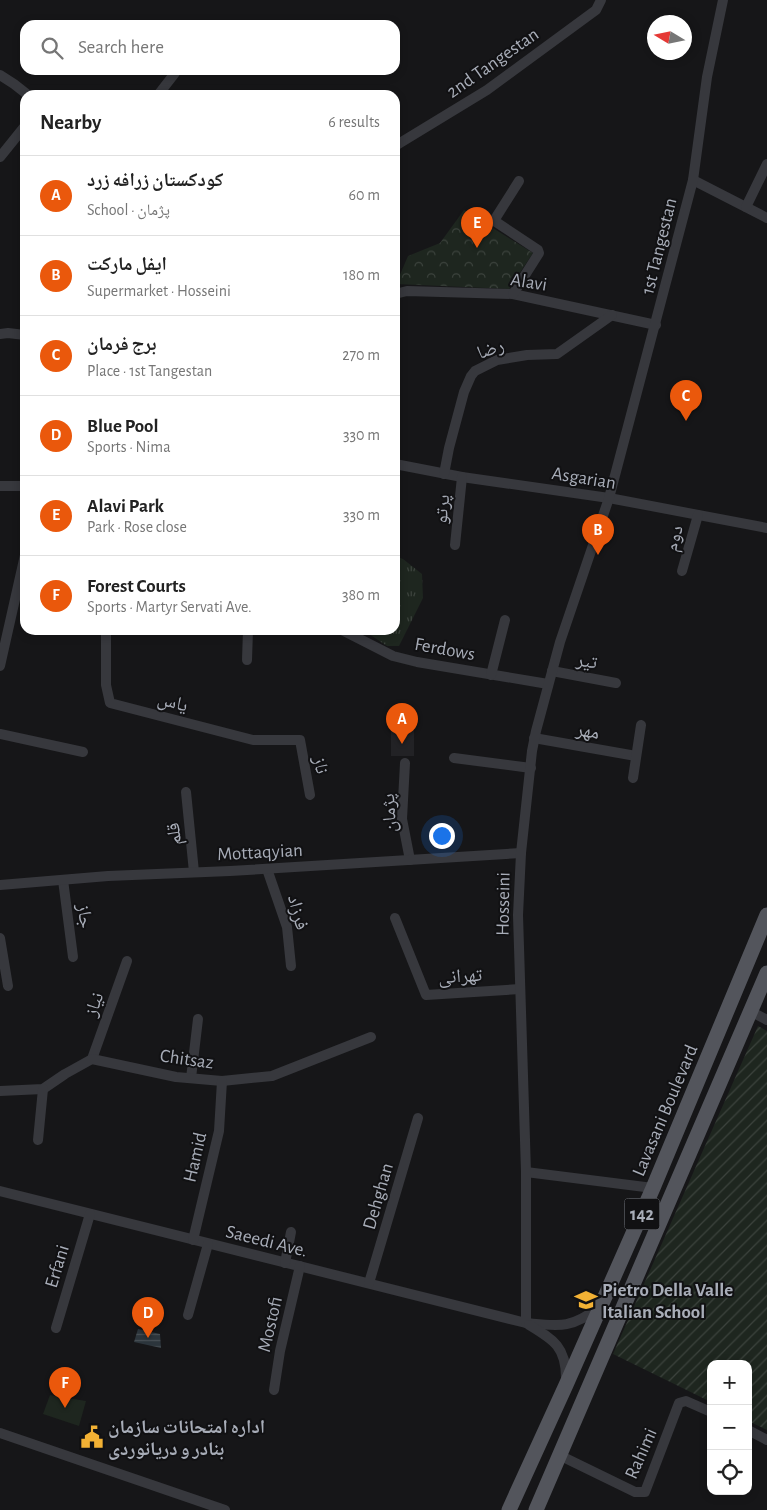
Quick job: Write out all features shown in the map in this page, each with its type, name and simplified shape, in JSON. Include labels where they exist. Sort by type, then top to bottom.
[{"type":"main road","name":"Lavasani Boulevard","points":[[509,1510],[653,1188],[767,915]]},
{"type":"main road","name":"Lavasani Boulevard","points":[[536,1510],[767,973]]},
{"type":"street","name":"2nd Tangestan","points":[[400,143],[487,90],[596,10],[601,0]]},
{"type":"street","name":"1st Tangestan","points":[[609,498],[694,180],[706,77],[723,0]]},
{"type":"street","points":[[0,75],[22,90]]},
{"type":"street","points":[[162,90],[173,75]]},
{"type":"street","points":[[0,157],[20,132]]},
{"type":"street","points":[[746,207],[767,164]]},
{"type":"street","points":[[694,180],[767,218]]},
{"type":"street","points":[[513,294],[539,253],[538,250],[496,222],[518,181]]},
{"type":"street","name":"Alavi","points":[[400,293],[407,291],[513,294],[656,325]]},
{"type":"street","name":"رضا","points":[[444,474],[448,448],[464,392],[475,371],[497,360],[527,355],[557,354],[612,315]]},
{"type":"street","points":[[0,334],[20,334]]},
{"type":"street","name":"Asgarian","points":[[400,465],[462,477],[609,498],[767,528]]},
{"type":"street","name":"پرتو","points":[[455,545],[462,477]]},
{"type":"street","points":[[0,486],[20,486]]},
{"type":"street","name":"Hosseini","points":[[526,1323],[526,1172],[518,915],[521,853],[534,738],[560,642],[609,498]]},
{"type":"street","name":"دوم","points":[[682,571],[698,514]]},
{"type":"street","points":[[0,666],[20,591]]},
{"type":"street","points":[[491,674],[505,620]]},
{"type":"street","name":"یاس","points":[[106,635],[106,685],[110,703],[253,740],[300,740]]},
{"type":"street","points":[[247,660],[248,635]]},
{"type":"street","name":"Ferdows","points":[[352,635],[393,656],[417,662],[548,684]]},
{"type":"street","name":"تیر","points":[[552,671],[616,683]]},
{"type":"street","points":[[633,778],[641,725]]},
{"type":"street","points":[[0,734],[83,752]]},
{"type":"street","name":"مهر","points":[[534,738],[636,756]]},
{"type":"street","name":"ناز","points":[[300,740],[310,794]]},
{"type":"street","points":[[454,758],[530,768]]},
{"type":"street","name":"پژمان","points":[[405,763],[402,819],[410,860]]},
{"type":"street","name":"قلم","points":[[186,792],[194,872]]},
{"type":"street","name":"Mottaqyian","points":[[0,885],[108,876],[267,869],[521,853]]},
{"type":"street","name":"فرزاد","points":[[267,869],[287,927],[291,966]]},
{"type":"street","name":"جاز","points":[[63,880],[73,957]]},
{"type":"street","name":"تهرانی","points":[[394,918],[426,995],[520,989]]},
{"type":"street","points":[[0,938],[8,986]]},
{"type":"street","name":"نیاز","points":[[92,1059],[127,961]]},
{"type":"street","points":[[750,1011],[767,1020]]},
{"type":"street","points":[[191,1078],[198,1019]]},
{"type":"street","name":"Chitsaz","points":[[92,1059],[176,1077],[222,1081],[272,1076],[371,1037]]},
{"type":"street","points":[[0,1091],[43,1089],[92,1059]]},
{"type":"street","name":"Hamid","points":[[193,1240],[219,1131],[222,1081]]},
{"type":"street","points":[[38,1140],[43,1089]]},
{"type":"street","name":"Dehghan","points":[[369,1284],[418,1118]]},
{"type":"street","points":[[526,1172],[653,1188]]},
{"type":"street","name":"Saeedi Ave.","points":[[0,1191],[526,1323],[557,1326],[573,1324],[586,1317],[601,1305]]},
{"type":"street","name":"Erfani","points":[[56,1328],[90,1214]]},
{"type":"street","points":[[284,1263],[291,1232]]},
{"type":"street","points":[[188,1315],[208,1244]]},
{"type":"street","name":"Mostofi","points":[[274,1390],[280,1351],[300,1266]]},
{"type":"street","name":"Saeedi Ave.","points":[[526,1323],[550,1337],[558,1346],[566,1364],[566,1385]]},
{"type":"street","name":"Rahimi","points":[[559,1455],[635,1492],[645,1492],[679,1403],[686,1401],[707,1410]]},
{"type":"street","points":[[752,1432],[767,1440]]},
{"type":"street","points":[[0,1433],[192,1505],[225,1510]]},
{"type":"shaded area","points":[[391,727],[414,727],[414,756],[391,756]]},
{"type":"shaded area","points":[[138,1329],[160,1334],[161,1348],[134,1342]]},
{"type":"green space","points":[[464,210],[533,253],[509,289],[400,284],[400,275],[408,256],[440,243]]},
{"type":"green space","points":[[400,558],[422,574],[423,598],[399,646],[387,646],[370,635],[400,635]]},
{"type":"green space","points":[[758,1026],[767,1031],[767,1430],[752,1423],[752,1360],[707,1360],[707,1400],[613,1354]]},
{"type":"green space","points":[[50,1395],[86,1401],[79,1426],[43,1414]]},
{"type":"place","name":"Alavi Park","points":[[477,248]]},
{"type":"place","name":"برج فرمان","points":[[686,421]]},
{"type":"place","name":"ایفل مارکت","points":[[598,555]]},
{"type":"place","name":"کودکستان زرافه زرد","points":[[402,744]]},
{"type":"place","name":"Pietro Della Valle Italian School","points":[[586,1300]]},
{"type":"place","name":"Blue Pool","points":[[148,1338]]},
{"type":"place","name":"Forest Courts","points":[[65,1408]]},
{"type":"place","name":"اداره امتحانات سازمان بنادر و دریانوردی","points":[[92,1437]]}]
